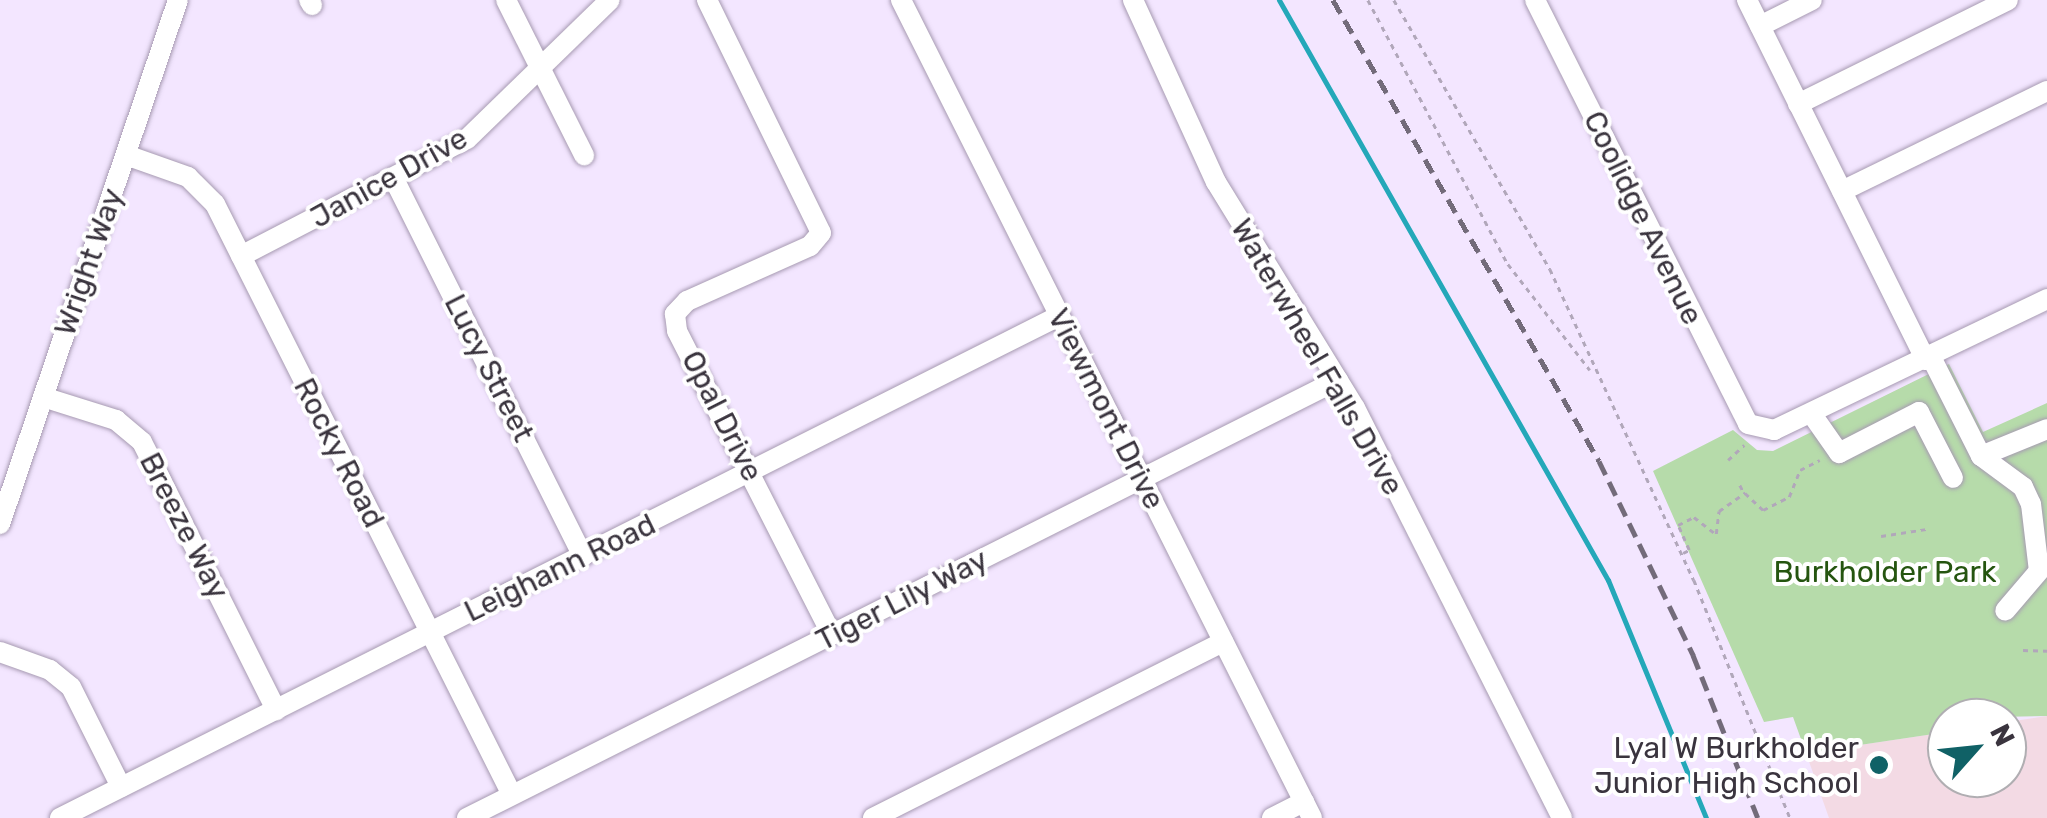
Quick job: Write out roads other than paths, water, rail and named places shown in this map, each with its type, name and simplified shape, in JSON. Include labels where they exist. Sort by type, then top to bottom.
[{"type":"street","name":"Wright Way","points":[[0,524],[178,0]]},
{"type":"street","points":[[506,0],[584,155]]},
{"type":"street","name":"Janice Drive","points":[[241,256],[467,138],[610,0]]},
{"type":"street","name":"Opal Drive","points":[[707,0],[821,233],[675,314],[832,635]]},
{"type":"street","name":"Viewmont Drive","points":[[901,0],[1308,810]]},
{"type":"street","name":"Waterwheel Falls Drive","points":[[1132,0],[1241,229],[1338,380],[1562,818]]},
{"type":"street","name":"Coolidge Avenue","points":[[1535,0],[1741,415],[1760,430],[1811,413]]},
{"type":"street","points":[[1747,0],[1981,456],[2023,487],[2031,506],[2039,571],[2005,611]]},
{"type":"street","points":[[1760,26],[1812,0]]},
{"type":"street","points":[[1798,104],[2008,0]]},
{"type":"street","points":[[1842,191],[2047,91]]},
{"type":"street","name":"Rocky Road","points":[[126,155],[201,186],[241,256],[512,796]]},
{"type":"street","name":"Lucy Street","points":[[394,179],[583,556]]},
{"type":"street","points":[[1953,478],[1919,412],[1834,450],[1811,413],[2047,298]]},
{"type":"street","name":"Leighann Road","points":[[60,818],[1059,316]]},
{"type":"street","name":"Tiger Lily Way","points":[[467,818],[1338,380]]},
{"type":"street","name":"Breeze Way","points":[[43,396],[116,420],[142,442],[276,710]]},
{"type":"street","points":[[1981,456],[2047,429]]},
{"type":"street","points":[[872,818],[1223,642]]},
{"type":"street","points":[[0,652],[50,670],[71,688],[121,788]]},
{"type":"street","points":[[1272,818],[1308,810]]},
{"type":"waterway","points":[[1279,0],[1608,580],[1706,818]]},
{"type":"railway","points":[[1333,0],[1599,461],[1693,655],[1758,818]]},
{"type":"place","name":"Lyal W Burkholder Junior High School","points":[[1879,765]]},
{"type":"park label","name":"Burkholder Park","points":[[1885,572]]}]
